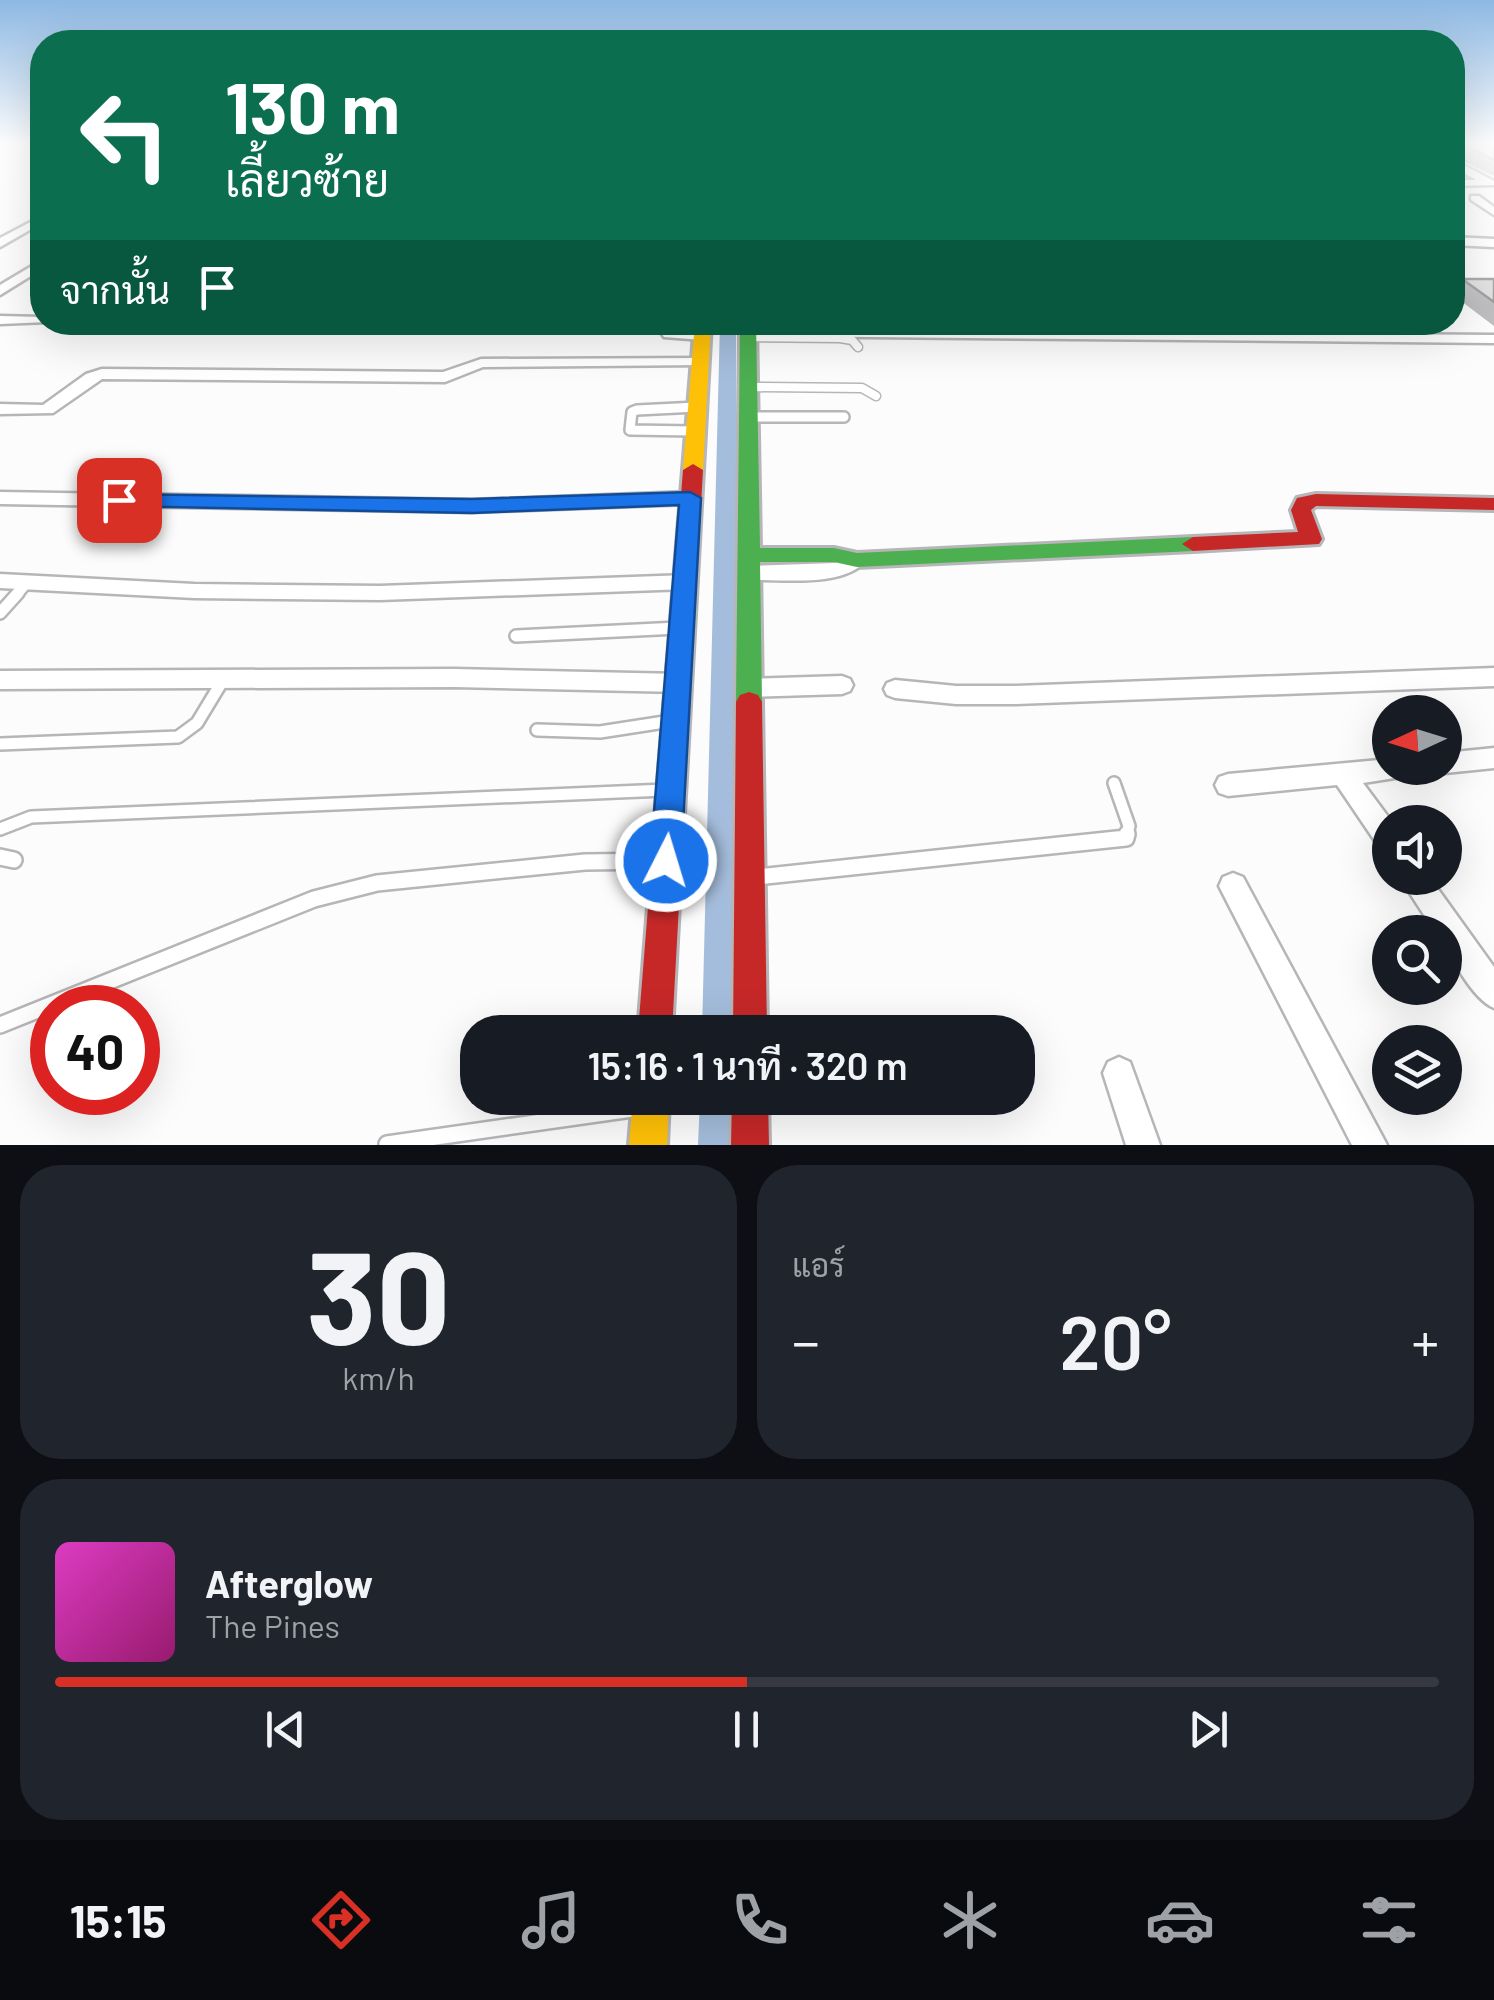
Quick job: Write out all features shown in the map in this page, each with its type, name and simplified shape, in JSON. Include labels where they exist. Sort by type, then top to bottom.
[{"type":"street","points":[[1476,198],[1494,212]]},
{"type":"street","points":[[0,243],[30,227]]},
{"type":"street","points":[[1465,241],[1494,242]]},
{"type":"street","points":[[0,290],[30,271]]},
{"type":"street","points":[[0,320],[30,320]]},
{"type":"street","points":[[656,1015],[702,335]]},
{"type":"street","points":[[748,335],[750,1015]]},
{"type":"street","points":[[1212,335],[1494,338]]},
{"type":"street","points":[[0,409],[47,410],[91,377],[102,374],[445,377],[481,362],[700,362]]},
{"type":"street","points":[[0,498],[372,506],[690,498]]},
{"type":"street","points":[[751,564],[834,555],[858,560],[1310,539],[1301,510],[1304,503],[1316,500],[1494,504]]},
{"type":"street","points":[[0,581],[194,591],[380,593],[686,582]]},
{"type":"street","points":[[895,688],[956,696],[1015,695],[1494,677]]},
{"type":"street","points":[[0,680],[454,678],[680,684]]},
{"type":"street","points":[[750,688],[842,685]]},
{"type":"street","points":[[1462,761],[1494,758]]},
{"type":"street","points":[[1228,784],[1372,771]]},
{"type":"street","points":[[1343,774],[1372,816]]},
{"type":"street","points":[[1233,886],[1370,1145]]},
{"type":"street","points":[[1426,895],[1494,992]]},
{"type":"street","points":[[1119,1073],[1144,1145]]},
{"type":"street","points":[[648,1145],[650,1115]]},
{"type":"street","points":[[750,1115],[750,1145]]},
{"type":"lane","points":[[806,335],[840,338],[858,347]]},
{"type":"lane","points":[[749,387],[862,388],[876,396]]},
{"type":"lane","points":[[695,431],[630,430],[632,412],[637,410],[697,407]]},
{"type":"lane","points":[[749,417],[844,417]]},
{"type":"lane","points":[[0,613],[27,582]]},
{"type":"lane","points":[[516,636],[684,627]]},
{"type":"lane","points":[[0,744],[178,738],[198,723],[223,680]]},
{"type":"lane","points":[[537,730],[600,732],[677,720]]},
{"type":"lane","points":[[750,878],[1126,838],[1129,826],[1114,783]]},
{"type":"lane","points":[[0,829],[30,817],[671,790]]},
{"type":"lane","points":[[0,1025],[314,899],[376,882],[584,862],[666,861]]},
{"type":"lane","points":[[387,1144],[569,1115]]},
{"type":"building","points":[[1465,279],[1494,279],[1494,302],[1465,281]]},
{"type":"waterway","points":[[719,1015],[728,335]]},
{"type":"waterway","points":[[717,1145],[718,1115]]},
{"type":"traffic: fast","points":[[748,335],[749,702]]},
{"type":"traffic: fast","points":[[750,555],[834,555],[857,560],[1193,544]]},
{"type":"traffic: slow","points":[[693,470],[702,335]]},
{"type":"traffic: slow","points":[[648,1145],[650,1115]]},
{"type":"traffic: jam","points":[[656,1015],[693,470]]},
{"type":"traffic: jam","points":[[1193,544],[1311,539],[1301,510],[1304,503],[1316,500],[1494,504]]},
{"type":"traffic: jam","points":[[749,702],[750,1015]]},
{"type":"traffic: jam","points":[[750,1115],[750,1145]]},
{"type":"route","points":[[119,500],[472,506],[690,498],[666,861]]}]
